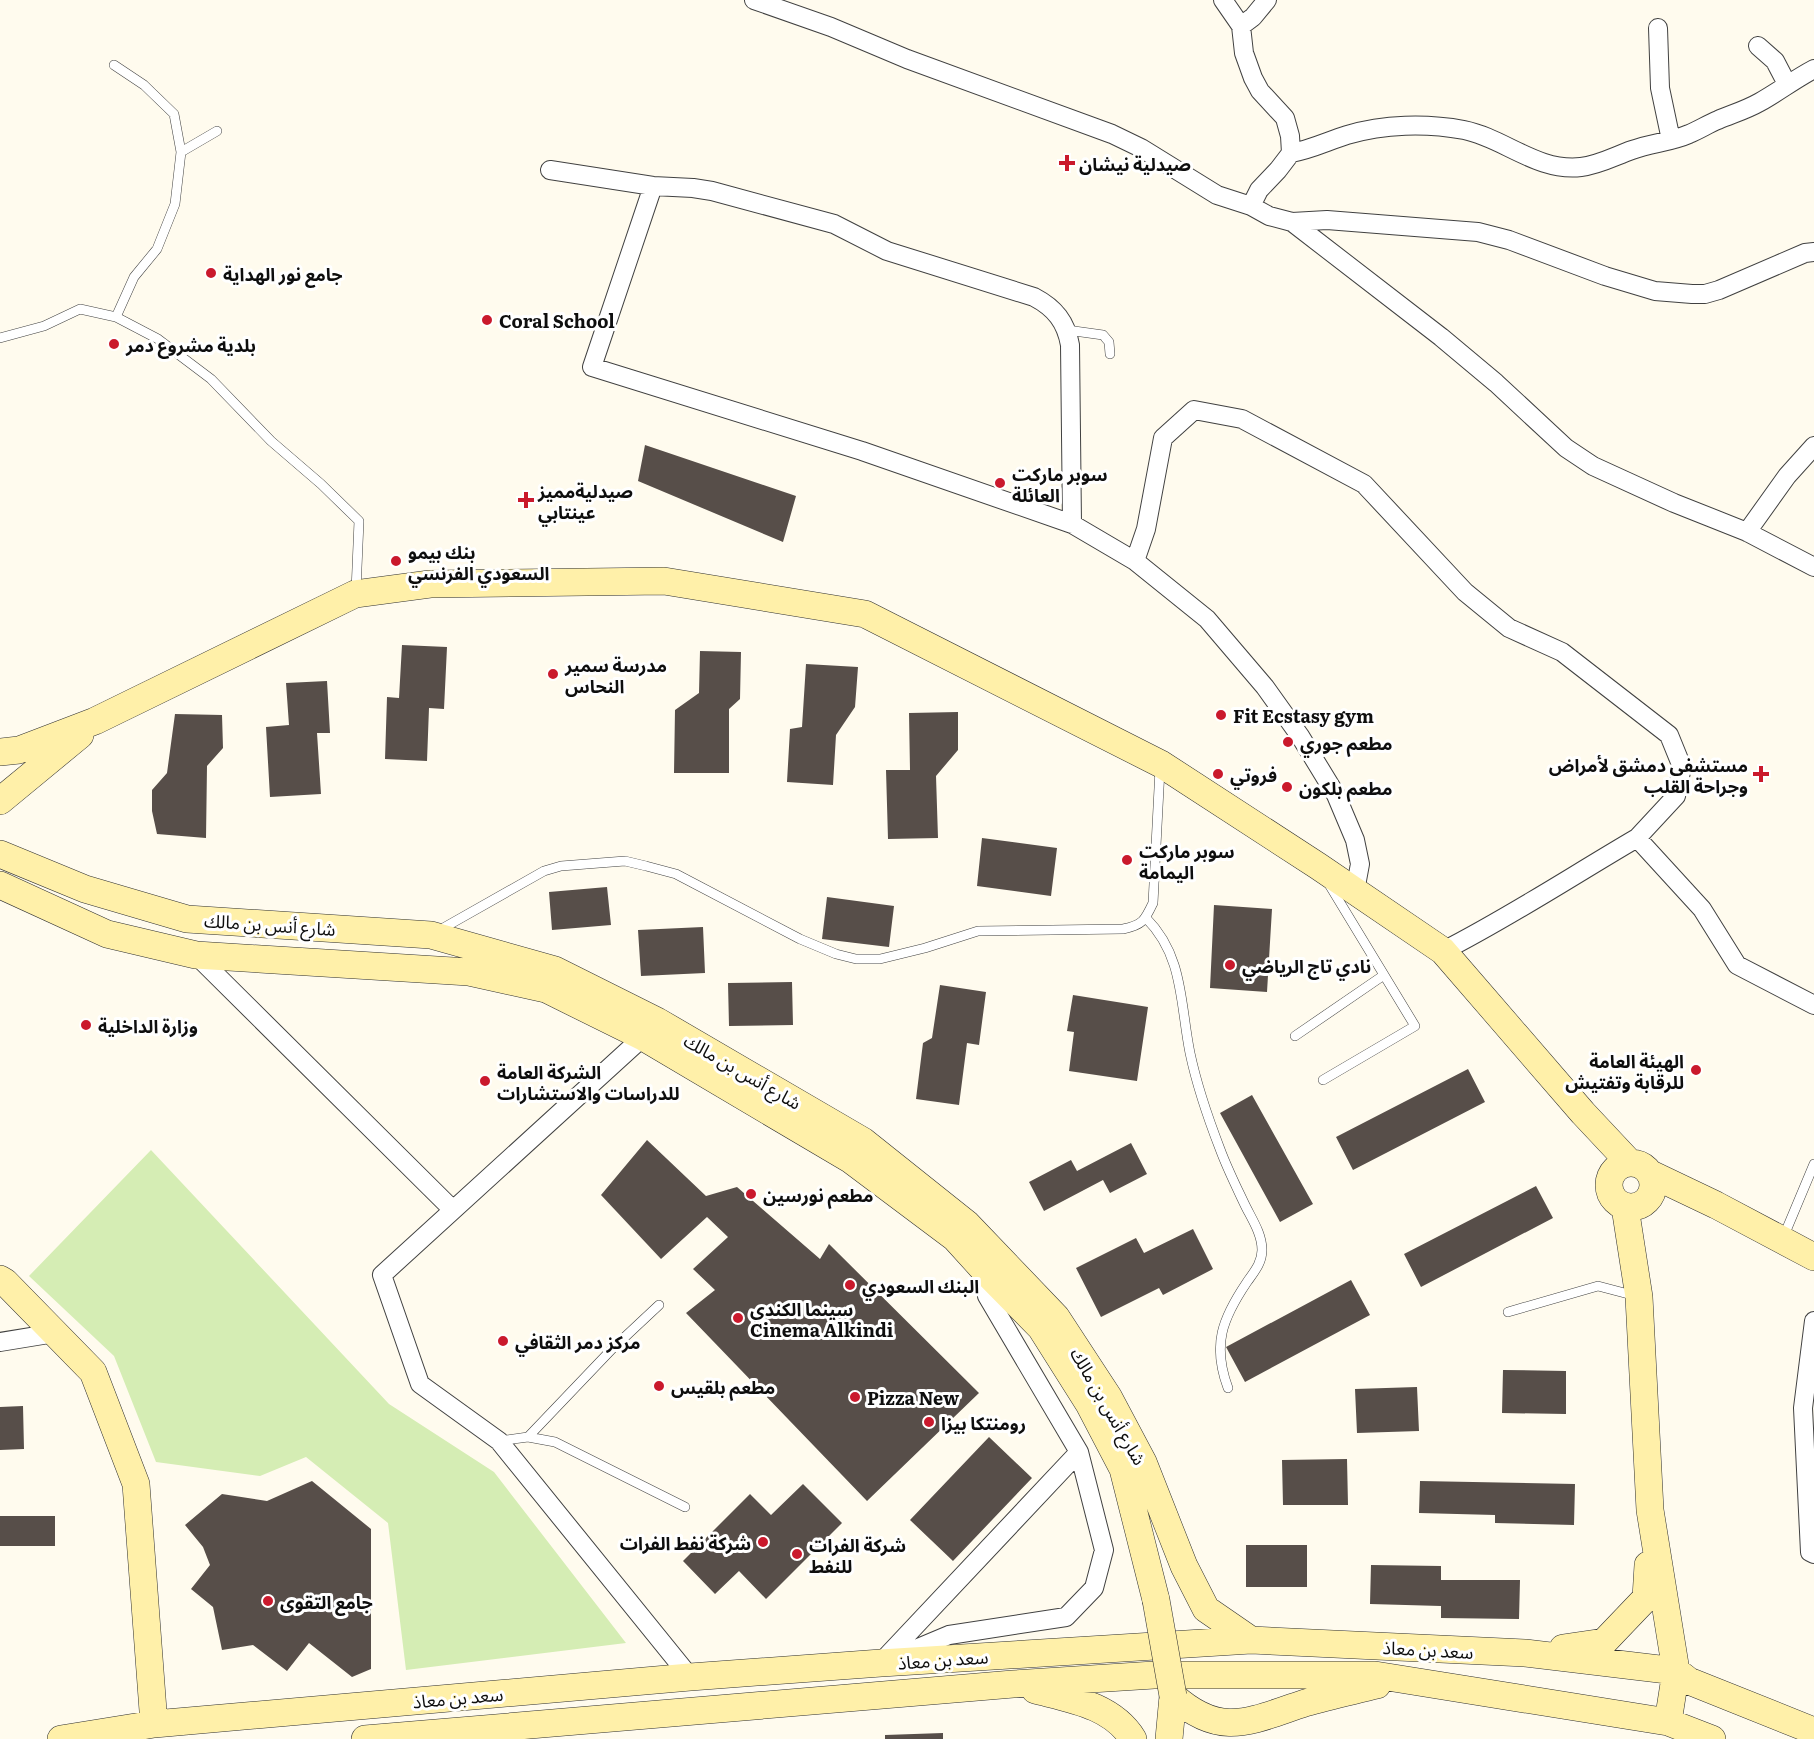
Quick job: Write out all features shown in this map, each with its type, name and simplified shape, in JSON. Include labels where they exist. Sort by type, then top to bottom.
[{"type":"main road","points":[[0,752],[19,750],[95,722],[356,594],[430,584],[664,581],[865,614],[1161,764],[1443,951],[1583,1113],[1633,1184],[1650,1510],[1646,1599],[1604,1642],[1525,1653]]},
{"type":"main road","points":[[0,801],[95,722]]},
{"type":"main road","name":"شارع أنس بن مالك","points":[[0,854],[85,889],[187,919],[430,935],[555,970],[657,1021],[863,1141],[967,1224],[1056,1317],[1108,1398],[1143,1462],[1184,1566],[1206,1609],[1251,1640]]},
{"type":"main road","name":"شارع أنس بن مالك","points":[[4,889],[107,934],[196,955],[469,972],[546,989],[643,1037],[850,1160],[955,1238],[1041,1328],[1099,1422],[1123,1469],[1156,1600],[1173,1696],[1169,1739]]},
{"type":"main road","points":[[1633,1184],[1716,1205],[1814,1257]]},
{"type":"main road","points":[[0,1279],[93,1372],[136,1484],[154,1724]]},
{"type":"main road","points":[[1650,1510],[1676,1671],[1668,1722]]},
{"type":"main road","name":"سعد بن معاذ","points":[[61,1739],[154,1724],[690,1677],[1251,1640],[1525,1653],[1676,1671],[1689,1681],[1814,1731]]},
{"type":"main road","name":"سعد بن معاذ","points":[[365,1739],[1013,1684],[1154,1675],[1375,1675],[1668,1722],[1712,1739]]},
{"type":"main road","points":[[1173,1696],[1188,1711],[1224,1724],[1232,1731],[1308,1702],[1405,1678]]},
{"type":"main road","points":[[1013,1684],[1100,1709],[1116,1719],[1132,1739]]},
{"type":"street","points":[[754,0],[1112,134],[1141,148],[1217,195],[1251,206],[1269,216],[1292,222],[1327,220],[1478,232],[1509,240],[1605,276],[1655,291],[1692,294],[1705,294],[1719,290],[1805,253],[1814,252]]},
{"type":"street","points":[[1223,0],[1242,26],[1244,53],[1252,78],[1260,91],[1284,118],[1290,136],[1291,153],[1259,190],[1251,206]]},
{"type":"street","points":[[1242,26],[1267,0]]},
{"type":"street","points":[[1658,28],[1660,88],[1671,140]]},
{"type":"street","points":[[1758,46],[1775,61],[1787,84]]},
{"type":"street","points":[[1291,153],[1350,134],[1410,125],[1466,131],[1524,155],[1563,167],[1581,167],[1603,162],[1634,149],[1690,134],[1717,120],[1742,112],[1814,69]]},
{"type":"street","points":[[550,170],[653,186],[712,191],[834,224],[887,251],[1034,297],[1047,304],[1060,317],[1067,330],[1070,345],[1072,524]]},
{"type":"street","points":[[653,186],[592,367],[862,451],[1072,524],[1135,561],[1207,619],[1264,687],[1300,736],[1336,795],[1354,840],[1360,864],[1355,891]]},
{"type":"street","points":[[1292,222],[1441,337],[1496,383],[1566,448],[1593,466],[1634,486],[1747,532],[1814,567]]},
{"type":"street","points":[[1135,561],[1146,529],[1163,438],[1194,410],[1242,419],[1364,484],[1465,592],[1509,628],[1563,652],[1669,735],[1682,767],[1676,796],[1637,838],[1512,914],[1443,951]]},
{"type":"street","points":[[1747,532],[1787,476],[1814,446]]},
{"type":"street","points":[[1637,838],[1702,909],[1737,965],[1814,1005]]},
{"type":"street","points":[[196,955],[452,1209]]},
{"type":"street","points":[[643,1037],[382,1275],[420,1384],[499,1442],[690,1677]]},
{"type":"street","points":[[881,1663],[949,1635],[1066,1617],[1094,1588],[1104,1550],[1079,1452],[987,1296],[984,1270]]},
{"type":"street","points":[[1814,1321],[1803,1408],[1810,1552],[1814,1554]]},
{"type":"street","points":[[0,1342],[55,1333]]},
{"type":"street","points":[[881,1663],[1079,1452]]},
{"type":"lane","points":[[114,65],[144,85],[174,114],[180,152],[176,204],[157,249],[134,277],[116,318]]},
{"type":"lane","points":[[180,152],[217,131]]},
{"type":"lane","points":[[0,338],[44,326],[80,309],[116,318],[158,339],[211,379],[270,441],[321,484],[358,521],[356,594]]},
{"type":"lane","points":[[1067,330],[1103,335],[1109,342],[1110,354]]},
{"type":"lane","points":[[430,935],[544,871],[561,866],[624,861],[676,874],[800,939],[836,954],[856,959],[880,959],[978,931],[1123,929],[1138,926],[1146,918],[1153,903],[1161,764]]},
{"type":"lane","points":[[1318,866],[1415,1026],[1323,1080]]},
{"type":"lane","points":[[1146,918],[1157,928],[1172,953],[1199,1089],[1223,1156],[1262,1243],[1259,1264],[1233,1302],[1222,1329],[1220,1359],[1228,1388]]},
{"type":"lane","points":[[1295,1036],[1384,975]]},
{"type":"lane","points":[[1782,1240],[1814,1164]]},
{"type":"lane","points":[[1508,1312],[1598,1286],[1639,1297]]},
{"type":"lane","points":[[528,1437],[612,1349],[659,1305]]},
{"type":"lane","points":[[499,1442],[528,1437],[555,1442],[686,1507]]},
{"type":"green space","points":[[151,1150],[389,1404],[494,1472],[626,1643],[406,1670],[388,1523],[306,1457],[260,1476],[156,1462],[114,1356],[29,1276]]},
{"type":"building","points":[[645,445],[796,496],[783,542],[638,481]]},
{"type":"building","points":[[402,645],[447,647],[444,709],[429,708],[427,761],[385,759],[387,697],[399,698]]},
{"type":"building","points":[[700,651],[741,652],[740,699],[729,709],[729,773],[674,773],[675,710],[699,693]]},
{"type":"building","points":[[806,664],[858,667],[855,707],[836,735],[833,785],[787,782],[790,729],[802,727]]},
{"type":"building","points":[[327,681],[330,733],[317,733],[321,794],[270,797],[266,727],[289,725],[286,683]]},
{"type":"building","points":[[958,712],[958,750],[936,776],[938,838],[888,839],[886,770],[910,770],[909,713]]},
{"type":"building","points":[[175,714],[222,715],[223,748],[207,766],[206,838],[157,834],[152,811],[152,790],[167,773]]},
{"type":"building","points":[[982,838],[1057,848],[1051,896],[977,886]]},
{"type":"building","points":[[607,887],[611,925],[552,930],[549,892]]},
{"type":"building","points":[[827,897],[894,906],[889,947],[822,939]]},
{"type":"building","points":[[1214,905],[1272,909],[1267,992],[1210,988]]},
{"type":"building","points":[[703,927],[705,973],[641,976],[638,930]]},
{"type":"building","points":[[792,982],[793,1025],[729,1026],[728,983]]},
{"type":"building","points":[[940,985],[986,992],[979,1045],[967,1043],[959,1105],[916,1099],[923,1043],[932,1038]]},
{"type":"building","points":[[1073,995],[1148,1007],[1137,1081],[1069,1071],[1074,1032],[1067,1031]]},
{"type":"building","points":[[1468,1069],[1485,1102],[1353,1170],[1336,1137]]},
{"type":"building","points":[[1252,1095],[1313,1204],[1280,1222],[1220,1113]]},
{"type":"building","points":[[647,1140],[706,1196],[737,1187],[820,1259],[829,1244],[979,1393],[867,1501],[686,1313],[715,1290],[693,1269],[728,1237],[707,1217],[661,1259],[601,1195]]},
{"type":"building","points":[[1131,1143],[1147,1174],[1110,1193],[1103,1180],[1044,1211],[1029,1182],[1071,1160],[1077,1171]]},
{"type":"building","points":[[1536,1186],[1553,1218],[1421,1287],[1404,1254]]},
{"type":"building","points":[[1193,1229],[1213,1269],[1163,1295],[1159,1288],[1101,1317],[1076,1268],[1136,1238],[1144,1253]]},
{"type":"building","points":[[1351,1280],[1370,1315],[1245,1382],[1226,1347]]},
{"type":"building","points":[[1503,1370],[1566,1371],[1566,1414],[1502,1413]]},
{"type":"building","points":[[1417,1387],[1419,1431],[1357,1433],[1355,1389]]},
{"type":"building","points":[[23,1406],[24,1449],[0,1450],[0,1407]]},
{"type":"building","points":[[989,1437],[1032,1478],[953,1561],[910,1520]]},
{"type":"building","points":[[1347,1459],[1348,1505],[1283,1505],[1282,1460]]},
{"type":"building","points":[[312,1481],[371,1529],[371,1669],[352,1677],[309,1643],[287,1671],[253,1645],[222,1650],[213,1607],[191,1589],[210,1565],[203,1547],[185,1525],[222,1494],[267,1501]]},
{"type":"building","points":[[1420,1481],[1575,1484],[1574,1525],[1495,1523],[1495,1515],[1419,1513]]},
{"type":"building","name":"شركة نفط الفرات","points":[[803,1484],[842,1523],[766,1599],[739,1571],[715,1594],[683,1561],[750,1494],[771,1515]]},
{"type":"building","points":[[0,1516],[55,1516],[55,1546],[0,1546]]},
{"type":"building","points":[[1246,1545],[1307,1545],[1307,1587],[1246,1587]]},
{"type":"building","points":[[1371,1565],[1441,1566],[1441,1580],[1520,1580],[1519,1619],[1441,1618],[1441,1606],[1370,1604]]},
{"type":"building","points":[[943,1733],[943,1739],[885,1739],[885,1735]]},
{"type":"place","name":"صيدلية نيشان","points":[[1067,163]]},
{"type":"place","name":"جامع نور الهداية","points":[[211,273]]},
{"type":"place","name":"Coral School","points":[[487,320]]},
{"type":"place","name":"بلدية مشروع دمر","points":[[114,344]]},
{"type":"place","name":"سوبر ماركت العائلة","points":[[1000,483]]},
{"type":"place","name":"صيدليةمميز عينتابي","points":[[526,500]]},
{"type":"place","name":"بنك بيمو السعودي الفرنسي","points":[[396,561]]},
{"type":"place","name":"مدرسة سمير النحاس","points":[[553,674]]},
{"type":"place","name":"Fit Ecstasy gym","points":[[1221,715]]},
{"type":"place","name":"مطعم جوري","points":[[1288,742]]},
{"type":"place","name":"فروتي","points":[[1218,774]]},
{"type":"place","name":"مستشفى دمشق لأمراض وجراحة القلب","points":[[1761,774]]},
{"type":"place","name":"مطعم بلكون","points":[[1287,787]]},
{"type":"place","name":"سوبر ماركت اليمامة","points":[[1127,860]]},
{"type":"place","name":"نادي تاج الرياضي","points":[[1230,965]]},
{"type":"place","name":"وزارة الداخلية","points":[[86,1025]]},
{"type":"place","name":"الهيئة العامة للرقابة وتفتيش","points":[[1696,1070]]},
{"type":"place","name":"الشركة العامة للدراسات والاستشارات","points":[[485,1081]]},
{"type":"place","name":"مطعم نورسين","points":[[751,1194]]},
{"type":"place","name":"البنك السعودي","points":[[850,1285]]},
{"type":"place","name":"سينما الكندي Cinema Alkindi","points":[[738,1318]]},
{"type":"place","name":"مركز دمر الثقافي","points":[[503,1341]]},
{"type":"place","name":"مطعم بلقيس","points":[[659,1386]]},
{"type":"place","name":"Pizza New","points":[[855,1397]]},
{"type":"place","name":"رومنتكا بيزا","points":[[929,1422]]},
{"type":"place","name":"شركة نفط الفرات","points":[[763,1542]]},
{"type":"place","name":"شركة الفرات للنفط","points":[[797,1554]]},
{"type":"place","name":"جامع التقوى","points":[[268,1601]]}]
